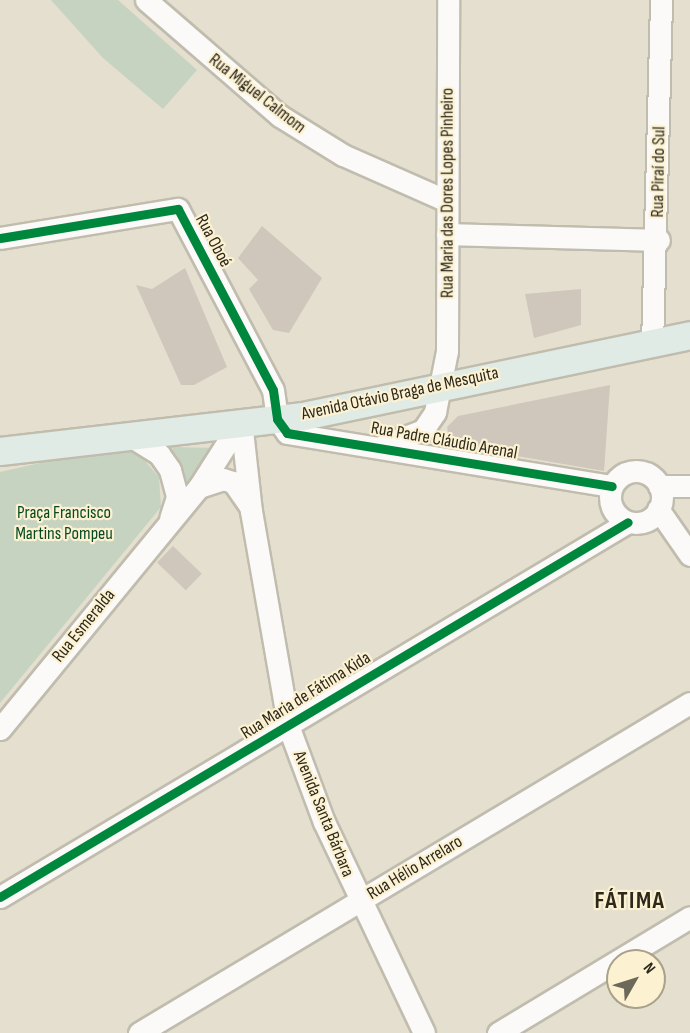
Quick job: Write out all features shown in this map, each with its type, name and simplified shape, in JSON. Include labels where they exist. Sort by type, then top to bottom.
[{"type":"main road","name":"Avenida Otávio Braga de Mesquita","points":[[0,451],[124,432],[277,419],[439,384],[652,345],[690,335]]},
{"type":"street","name":"Rua Miguel Calmom","points":[[146,0],[280,116],[344,155],[445,200]]},
{"type":"street","name":"Rua Maria das Dores Lopes Pinheiro","points":[[439,384],[447,351],[445,200],[448,0]]},
{"type":"street","name":"Rua Piraí do Sul","points":[[652,345],[658,240],[661,0]]},
{"type":"street","name":"Rua Oboé","points":[[0,238],[178,209],[273,390],[277,419]]},
{"type":"street","points":[[447,234],[658,240]]},
{"type":"street","name":"Rua Padre Cláudio Arenal","points":[[378,447],[423,430],[435,412],[439,384]]},
{"type":"street","name":"Rua Padre Cláudio Arenal","points":[[277,419],[287,433],[612,486]]},
{"type":"street","name":"Rua Esmeralda","points":[[0,729],[199,487],[241,422]]},
{"type":"street","name":"Avenida Santa Bárbara","points":[[241,422],[251,512],[289,728],[359,901],[424,1033]]},
{"type":"street","name":"Rua Esmeralda","points":[[124,432],[159,454],[170,470],[177,497],[169,522]]},
{"type":"street","points":[[658,510],[645,521],[628,522],[611,504],[612,486],[626,473],[639,472],[659,486],[690,486]]},
{"type":"street","name":"Avenida Santa Bárbara","points":[[199,487],[223,479],[233,482],[251,512]]},
{"type":"street","points":[[659,486],[658,510],[690,555]]},
{"type":"street","name":"Rua Maria de Fátima Kida","points":[[0,897],[289,728],[628,522]]},
{"type":"street","name":"Rua Hélio Arrelaro","points":[[139,1033],[690,703]]},
{"type":"street","points":[[498,1033],[690,917]]},
{"type":"green space","points":[[51,0],[118,0],[197,70],[163,109],[103,58]]},
{"type":"green space","name":"Praça Francisco Martins Pompeu","points":[[129,443],[159,477],[161,507],[0,703],[0,472]]},
{"type":"green space","points":[[173,447],[214,448],[184,496],[171,455]]},
{"type":"building","points":[[262,226],[322,278],[289,333],[273,330],[249,289],[258,280],[238,258]]},
{"type":"building","points":[[185,268],[227,367],[194,385],[181,385],[136,285],[152,289]]},
{"type":"building","points":[[581,289],[581,325],[534,338],[525,294]]},
{"type":"building","points":[[610,385],[604,471],[458,446],[449,438],[447,427],[458,416]]},
{"type":"building","points":[[173,546],[202,574],[186,590],[157,563]]},
{"type":"cycle path","points":[[0,238],[178,209],[273,390],[277,419],[287,433],[612,486]]},
{"type":"cycle path","points":[[0,897],[628,522]]},
{"type":"district","name":"FÁTIMA","points":[[630,901]]}]
